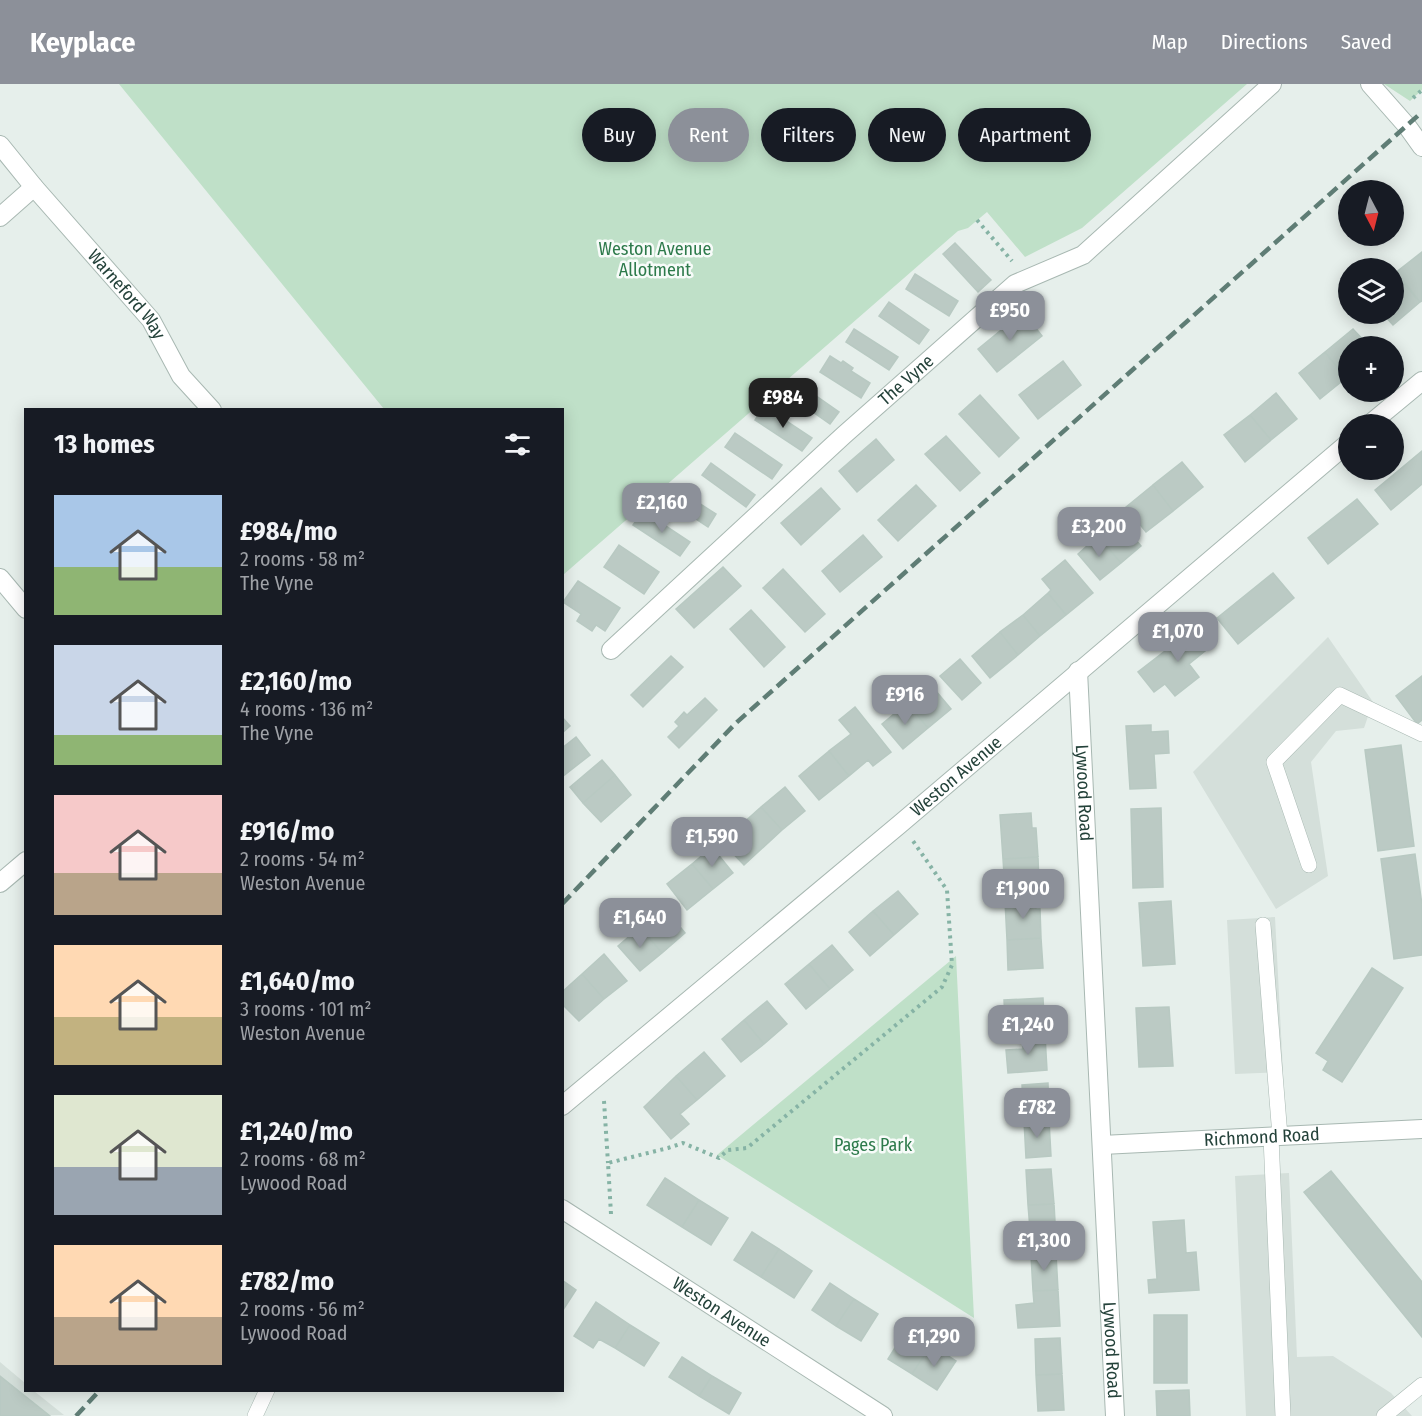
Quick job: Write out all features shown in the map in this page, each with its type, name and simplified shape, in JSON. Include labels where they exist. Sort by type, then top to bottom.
[{"type":"street","name":"The Vyne","points":[[611,650],[852,428],[1015,285],[1083,255],[1272,84]]},
{"type":"street","points":[[1370,84],[1422,147]]},
{"type":"street","name":"Warneford Way","points":[[0,145],[151,320],[181,376],[210,408]]},
{"type":"street","points":[[0,217],[34,187]]},
{"type":"street","points":[[1382,414],[1422,381]]},
{"type":"street","name":"Weston Avenue","points":[[564,1104],[900,824],[1338,451]]},
{"type":"street","points":[[0,578],[24,607]]},
{"type":"street","name":"Lywood Road","points":[[1078,671],[1115,1416]]},
{"type":"street","points":[[0,883],[24,863]]},
{"type":"street","name":"Richmond Road","points":[[1102,1145],[1422,1129]]},
{"type":"street","name":"Weston Avenue","points":[[564,1210],[883,1416]]},
{"type":"lane","points":[[1309,865],[1274,762],[1340,695],[1422,734]]},
{"type":"lane","points":[[1263,925],[1275,1136],[1283,1416]]},
{"type":"lane","points":[[1384,1416],[1422,1385]]},
{"type":"lane","points":[[255,1416],[266,1392]]},
{"type":"path","points":[[1410,101],[1422,90]]},
{"type":"path","points":[[977,220],[1028,280]]},
{"type":"path","points":[[608,1163],[683,1143],[719,1158],[728,1150],[747,1148],[942,987],[952,965],[947,890],[900,824]]},
{"type":"path","points":[[602,1073],[613,1242]]},
{"type":"shaded area","points":[[1328,637],[1373,702],[1364,728],[1336,731],[1311,762],[1328,876],[1276,909],[1193,772]]},
{"type":"shaded area","points":[[1275,917],[1283,1072],[1235,1074],[1227,920]]},
{"type":"shaded area","points":[[1289,1173],[1297,1357],[1333,1356],[1391,1393],[1412,1416],[1246,1416],[1235,1176]]},
{"type":"shaded area","points":[[0,1362],[24,1382],[24,1392],[35,1392],[64,1415],[0,1416]]},
{"type":"green space","name":"Weston Avenue Allotment","points":[[119,84],[1247,84],[1082,228],[1025,257],[987,212],[968,228],[958,231],[564,574],[564,408],[383,408]]},
{"type":"green space","points":[[1384,84],[1422,84],[1422,90],[1410,101]]},
{"type":"green space","name":"Pages Park","points":[[956,956],[974,1318],[717,1155]]},
{"type":"building","points":[[955,243],[991,280],[978,292],[943,254]]},
{"type":"building","points":[[1422,252],[1422,301],[1420,302],[1404,283],[1404,266]]},
{"type":"building","points":[[915,274],[958,301],[949,316],[906,289]]},
{"type":"building","points":[[1404,282],[1420,302],[1404,316]]},
{"type":"building","points":[[889,302],[929,330],[919,344],[879,316]]},
{"type":"building","points":[[1023,312],[1042,336],[997,372],[978,349]]},
{"type":"building","points":[[854,329],[898,357],[889,370],[846,342]]},
{"type":"building","points":[[1353,329],[1360,336],[1344,336]]},
{"type":"building","points":[[1338,341],[1338,368],[1325,352]]},
{"type":"building","points":[[1325,352],[1338,368],[1338,384],[1320,399],[1299,373]]},
{"type":"building","points":[[830,356],[841,363],[843,361],[853,368],[851,371],[870,383],[861,398],[820,372]]},
{"type":"building","points":[[1063,361],[1081,385],[1038,419],[1019,395]]},
{"type":"building","points":[[792,379],[839,412],[830,424],[783,391]]},
{"type":"building","points":[[1276,393],[1297,419],[1271,440],[1250,415]]},
{"type":"building","points":[[980,395],[1019,438],[999,457],[959,414]]},
{"type":"building","points":[[764,406],[812,438],[802,451],[755,420]]},
{"type":"building","points":[[1250,415],[1271,440],[1245,462],[1224,435]]},
{"type":"building","points":[[735,433],[782,465],[772,479],[725,447]]},
{"type":"building","points":[[946,436],[980,473],[960,491],[925,454]]},
{"type":"building","points":[[876,439],[894,460],[857,492],[839,471]]},
{"type":"building","points":[[1422,451],[1422,484],[1391,510],[1375,490],[1387,480],[1404,480],[1404,466]]},
{"type":"building","points":[[1182,462],[1203,487],[1173,511],[1153,485]]},
{"type":"building","points":[[711,463],[755,495],[746,507],[702,475]]},
{"type":"building","points":[[916,485],[936,506],[898,541],[878,520]]},
{"type":"building","points":[[1153,485],[1173,511],[1146,532],[1126,507]]},
{"type":"building","points":[[672,486],[716,514],[708,527],[664,498]]},
{"type":"building","points":[[821,488],[840,509],[801,545],[781,523]]},
{"type":"building","points":[[1357,499],[1378,524],[1328,564],[1308,538]]},
{"type":"building","points":[[643,511],[690,542],[680,556],[633,525]]},
{"type":"building","points":[[1118,519],[1141,546],[1121,563],[1098,536]]},
{"type":"building","points":[[863,535],[882,557],[840,592],[822,571]]},
{"type":"building","points":[[1098,536],[1121,563],[1100,580],[1078,554]]},
{"type":"building","points":[[619,545],[659,572],[644,594],[604,567]]},
{"type":"building","points":[[1065,560],[1093,593],[1066,615],[1048,593],[1051,590],[1042,579]]},
{"type":"building","points":[[723,567],[741,586],[694,628],[676,609]]},
{"type":"building","points":[[783,569],[825,614],[805,632],[763,588]]},
{"type":"building","points":[[1273,573],[1294,598],[1238,644],[1217,618]]},
{"type":"building","points":[[578,581],[620,608],[605,631],[596,625],[592,631],[577,621],[581,614],[564,601]]},
{"type":"building","points":[[1048,593],[1066,615],[1040,636],[1023,615]]},
{"type":"building","points":[[751,610],[785,647],[764,667],[730,629]]},
{"type":"building","points":[[1023,615],[1040,636],[1018,655],[1000,632]]},
{"type":"building","points":[[1200,624],[1215,643],[1189,664],[1199,677],[1175,696],[1165,684],[1154,692],[1138,672]]},
{"type":"building","points":[[1000,632],[1018,655],[990,678],[972,656]]},
{"type":"building","points":[[671,656],[683,667],[643,707],[631,695]]},
{"type":"building","points":[[960,659],[981,683],[962,700],[940,676]]},
{"type":"building","points":[[1422,676],[1422,720],[1417,724],[1396,696]]},
{"type":"building","points":[[930,684],[951,709],[928,728],[907,703]]},
{"type":"building","points":[[705,698],[717,710],[679,748],[668,737],[679,726],[675,722],[684,712],[687,715]]},
{"type":"building","points":[[907,703],[928,728],[903,749],[882,724]]},
{"type":"building","points":[[855,707],[891,752],[873,766],[868,760],[849,776],[829,751],[851,734],[839,720]]},
{"type":"building","points":[[564,719],[570,726],[564,731]]},
{"type":"building","points":[[1151,725],[1151,732],[1168,731],[1169,753],[1154,754],[1156,788],[1130,789],[1126,726]]},
{"type":"building","points":[[576,737],[590,755],[564,775],[564,746]]},
{"type":"building","points":[[1401,745],[1414,846],[1378,851],[1365,750]]},
{"type":"building","points":[[829,751],[849,776],[819,800],[799,776]]},
{"type":"building","points":[[602,760],[615,775],[583,803],[570,787]]},
{"type":"building","points":[[615,775],[631,795],[601,822],[583,803]]},
{"type":"building","points":[[785,787],[805,811],[782,830],[761,807]]},
{"type":"building","points":[[761,807],[782,830],[744,865],[722,842]]},
{"type":"building","points":[[1161,808],[1163,887],[1133,888],[1131,809]]},
{"type":"building","points":[[1031,813],[1032,828],[1036,828],[1038,857],[1003,859],[1000,815]]},
{"type":"building","points":[[712,847],[733,873],[713,889],[692,864]]},
{"type":"building","points":[[1415,854],[1422,905],[1422,955],[1394,959],[1381,859]]},
{"type":"building","points":[[1038,857],[1039,886],[1005,889],[1003,859]]},
{"type":"building","points":[[692,864],[713,889],[687,910],[667,884]]},
{"type":"building","points":[[898,891],[918,914],[894,935],[873,911]]},
{"type":"building","points":[[1035,900],[1036,909],[1040,909],[1041,938],[1007,940],[1005,901]]},
{"type":"building","points":[[1171,901],[1175,964],[1143,966],[1139,903]]},
{"type":"building","points":[[664,907],[685,933],[662,953],[640,927]]},
{"type":"building","points":[[873,911],[894,935],[870,956],[849,932]]},
{"type":"building","points":[[640,927],[662,953],[640,971],[618,946]]},
{"type":"building","points":[[1041,938],[1043,968],[1008,970],[1007,940]]},
{"type":"building","points":[[832,945],[853,970],[830,989],[809,964]]},
{"type":"building","points":[[604,954],[627,981],[604,999],[582,974]]},
{"type":"building","points":[[809,964],[830,989],[806,1009],[785,984]]},
{"type":"building","points":[[1372,968],[1403,988],[1342,1082],[1323,1070],[1328,1061],[1316,1053]]},
{"type":"building","points":[[582,974],[604,999],[579,1021],[564,1006],[564,990]]},
{"type":"building","points":[[1043,998],[1045,1035],[1023,1036],[1021,1017],[1005,1019],[1004,1000]]},
{"type":"building","points":[[767,1001],[787,1024],[764,1044],[744,1020]]},
{"type":"building","points":[[1169,1007],[1173,1066],[1139,1067],[1136,1008]]},
{"type":"building","points":[[744,1020],[764,1044],[741,1062],[722,1039]]},
{"type":"building","points":[[1045,1035],[1047,1070],[1008,1073],[1006,1050],[1023,1049],[1023,1036]]},
{"type":"building","points":[[704,1052],[725,1076],[697,1100],[676,1076]]},
{"type":"building","points":[[676,1076],[697,1100],[680,1114],[689,1124],[671,1139],[644,1107]]},
{"type":"building","points":[[1048,1083],[1049,1120],[1024,1121],[1022,1085]]},
{"type":"building","points":[[1049,1120],[1051,1156],[1026,1158],[1024,1121]]},
{"type":"building","points":[[1051,1169],[1054,1204],[1028,1205],[1026,1170]]},
{"type":"building","points":[[1331,1171],[1422,1282],[1422,1337],[1304,1192]]},
{"type":"building","points":[[665,1178],[699,1200],[682,1227],[647,1205]]},
{"type":"building","points":[[699,1200],[728,1218],[711,1245],[682,1227]]},
{"type":"building","points":[[1054,1204],[1056,1239],[1031,1241],[1028,1205]]},
{"type":"building","points":[[1184,1220],[1186,1253],[1196,1252],[1199,1290],[1149,1293],[1148,1280],[1157,1279],[1153,1222]]},
{"type":"building","points":[[752,1232],[779,1249],[761,1277],[734,1260]]},
{"type":"building","points":[[779,1249],[812,1271],[794,1298],[761,1277]]},
{"type":"building","points":[[1056,1254],[1058,1290],[1033,1291],[1031,1255]]},
{"type":"building","points":[[564,1281],[576,1290],[564,1308]]},
{"type":"building","points":[[830,1283],[854,1299],[836,1326],[812,1310]]},
{"type":"building","points":[[1058,1290],[1060,1326],[1018,1328],[1016,1305],[1034,1303],[1033,1291]]},
{"type":"building","points":[[854,1299],[878,1314],[861,1341],[836,1326]]},
{"type":"building","points":[[596,1302],[630,1325],[615,1348],[599,1339],[593,1348],[574,1336]]},
{"type":"building","points":[[1154,1315],[1187,1315],[1187,1383],[1154,1383]]},
{"type":"building","points":[[630,1325],[659,1343],[644,1366],[615,1348]]},
{"type":"building","points":[[906,1330],[931,1345],[912,1374],[888,1359]]},
{"type":"building","points":[[1060,1338],[1062,1374],[1036,1375],[1035,1339]]},
{"type":"building","points":[[931,1345],[956,1361],[937,1390],[912,1374]]},
{"type":"building","points":[[682,1357],[712,1376],[699,1396],[669,1377]]},
{"type":"building","points":[[1062,1374],[1064,1410],[1038,1411],[1036,1375]]},
{"type":"building","points":[[0,1376],[50,1416],[0,1416]]},
{"type":"building","points":[[712,1376],[741,1393],[729,1414],[699,1396]]},
{"type":"building","points":[[1189,1390],[1190,1416],[1157,1416],[1156,1391]]},
{"type":"railway","points":[[564,902],[736,723],[1422,112]]},
{"type":"railway","points":[[76,1416],[98,1392]]}]
